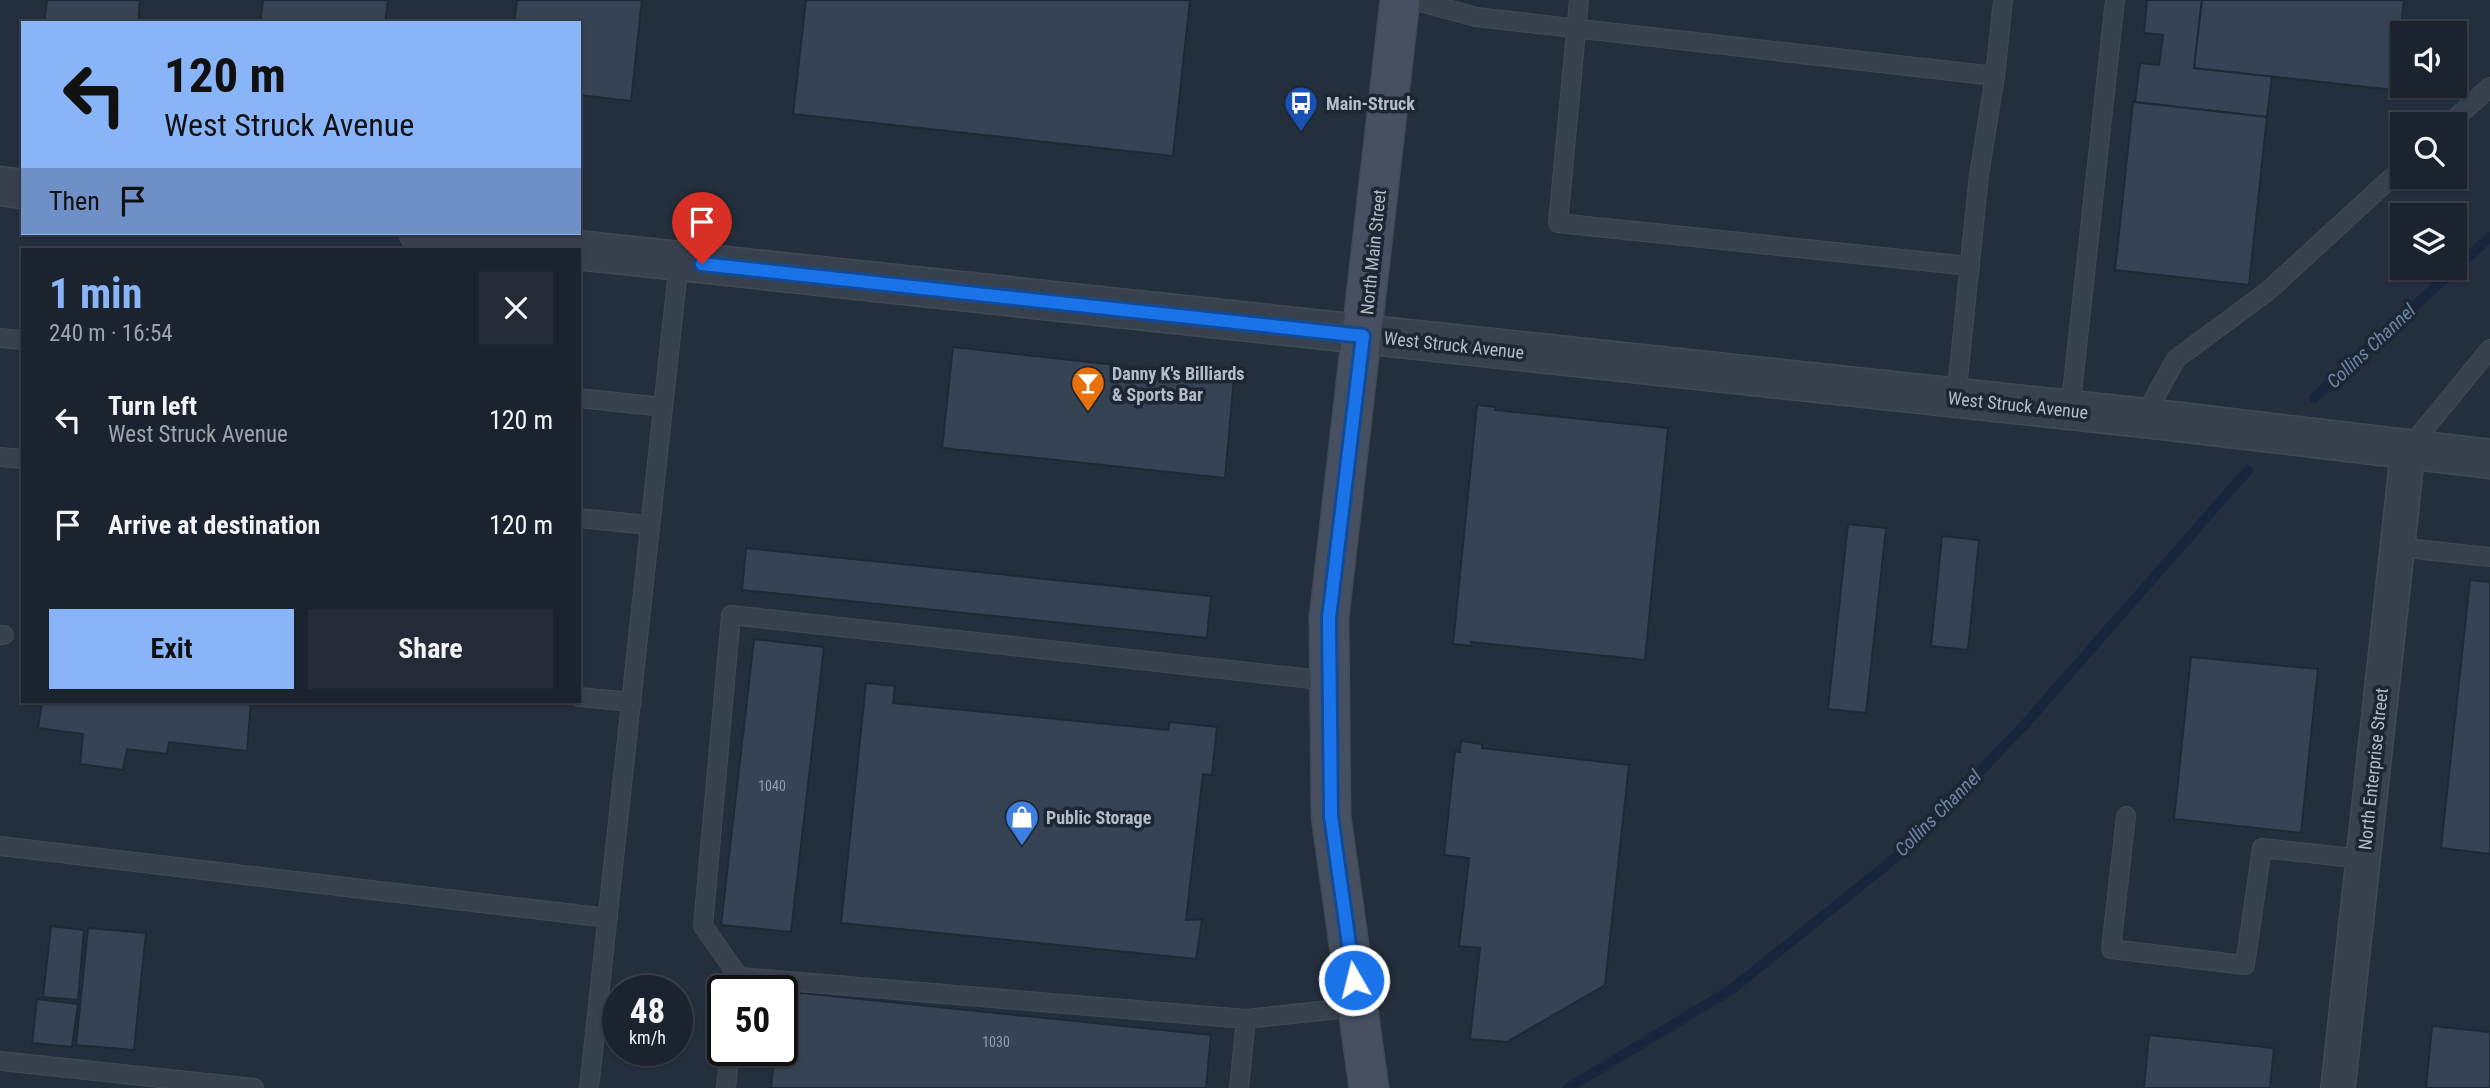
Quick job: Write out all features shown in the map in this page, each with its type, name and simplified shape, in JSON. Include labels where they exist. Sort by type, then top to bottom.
[{"type":"main road","name":"North Main Street","points":[[1369,1088],[1331,816],[1329,618],[1400,0]]},
{"type":"street","points":[[0,187],[21,189]]},
{"type":"street","name":"West Struck Avenue","points":[[438,235],[558,248]]},
{"type":"street","name":"West Struck Avenue","points":[[581,250],[2143,418],[2490,459]]},
{"type":"street","name":"North Enterprise Street","points":[[2338,1088],[2407,450]]},
{"type":"lane","points":[[1413,0],[1476,17],[1995,76]]},
{"type":"lane","points":[[1579,0],[1558,223],[1970,266]]},
{"type":"lane","points":[[1955,398],[1979,176],[1995,76],[2003,0]]},
{"type":"lane","points":[[2070,411],[2115,0]]},
{"type":"lane","points":[[2462,112],[2490,87]]},
{"type":"lane","points":[[2143,418],[2176,359],[2268,291],[2390,179]]},
{"type":"lane","points":[[589,1088],[679,261]]},
{"type":"lane","points":[[0,338],[21,340]]},
{"type":"lane","points":[[2407,450],[2490,349]]},
{"type":"lane","points":[[581,398],[662,407]]},
{"type":"lane","points":[[0,457],[21,459]]},
{"type":"lane","points":[[581,518],[649,526]]},
{"type":"lane","points":[[2397,547],[2490,557]]},
{"type":"lane","points":[[733,975],[703,926],[731,614],[1330,681]]},
{"type":"lane","points":[[581,697],[632,702]]},
{"type":"lane","points":[[2126,816],[2111,949],[2245,965],[2262,848],[2363,859]]},
{"type":"lane","points":[[0,846],[608,918]]},
{"type":"lane","points":[[798,988],[1246,1019],[1358,1007]]},
{"type":"lane","points":[[1239,1088],[1246,1019]]},
{"type":"lane","points":[[0,1060],[254,1088]]},
{"type":"lane","points":[[726,1088],[728,1066]]},
{"type":"building","points":[[47,0],[140,0],[138,21],[44,21]]},
{"type":"building","points":[[263,0],[388,0],[385,21],[260,21]]},
{"type":"building","points":[[517,0],[642,0],[631,101],[581,95],[581,21],[514,21]]},
{"type":"building","points":[[806,0],[1190,0],[1173,156],[793,114]]},
{"type":"building","points":[[2147,0],[2202,0],[2194,68],[2272,76],[2267,117],[2135,102],[2140,63],[2159,65],[2163,35],[2144,33]]},
{"type":"building","points":[[2202,0],[2404,0],[2402,21],[2390,21],[2390,90],[2194,68]]},
{"type":"building","points":[[2133,102],[2267,117],[2249,285],[2115,270]]},
{"type":"building","name":"Danny K's Billiards & Sports Bar","points":[[953,347],[1234,378],[1225,478],[942,448]]},
{"type":"building","points":[[1477,405],[1496,407],[1495,410],[1668,428],[1645,660],[1471,642],[1471,646],[1453,644]]},
{"type":"building","points":[[1848,524],[1886,528],[1866,713],[1828,709]]},
{"type":"building","points":[[1942,536],[1979,540],[1968,650],[1931,646]]},
{"type":"building","points":[[746,548],[1211,596],[1207,638],[742,590]]},
{"type":"building","points":[[2470,580],[2490,582],[2490,854],[2441,848]]},
{"type":"building","points":[[754,639],[824,647],[791,932],[721,925]]},
{"type":"building","points":[[2191,657],[2318,669],[2301,833],[2174,819]]},
{"type":"building","name":"Public Storage","points":[[866,683],[895,686],[893,703],[1168,730],[1170,722],[1217,727],[1212,775],[1203,774],[1186,920],[1202,919],[1196,959],[841,923]]},
{"type":"building","points":[[42,703],[251,703],[247,751],[169,742],[167,754],[127,749],[123,770],[80,764],[83,734],[38,728]]},
{"type":"building","points":[[1461,741],[1482,744],[1482,748],[1629,765],[1605,985],[1507,1042],[1470,1039],[1480,948],[1459,946],[1469,858],[1444,855],[1455,751],[1460,752]]},
{"type":"building","points":[[51,926],[84,930],[78,1000],[43,997]]},
{"type":"building","points":[[88,928],[146,933],[134,1050],[76,1045]]},
{"type":"building","points":[[798,993],[1211,1035],[1206,1088],[771,1088],[773,1066],[798,1066]]},
{"type":"building","points":[[37,999],[78,1004],[72,1047],[32,1043]]},
{"type":"building","points":[[2432,1026],[2490,1032],[2490,1088],[2426,1088]]},
{"type":"building","points":[[2149,1035],[2274,1048],[2270,1088],[2144,1088]]},
{"type":"waterway","name":"Collins Channel","points":[[2314,398],[2490,237]]},
{"type":"waterway","name":"Collins Channel","points":[[1568,1088],[1732,989],[1904,851],[2026,723],[2248,470]]},
{"type":"place","name":"Main-Struck","points":[[1301,133]]},
{"type":"place","name":"Danny K's Billiards & Sports Bar","points":[[1088,413]]},
{"type":"place","name":"Public Storage","points":[[1022,847]]},
{"type":"route","points":[[702,264],[1363,336],[1329,618],[1331,816],[1354,980]]}]
